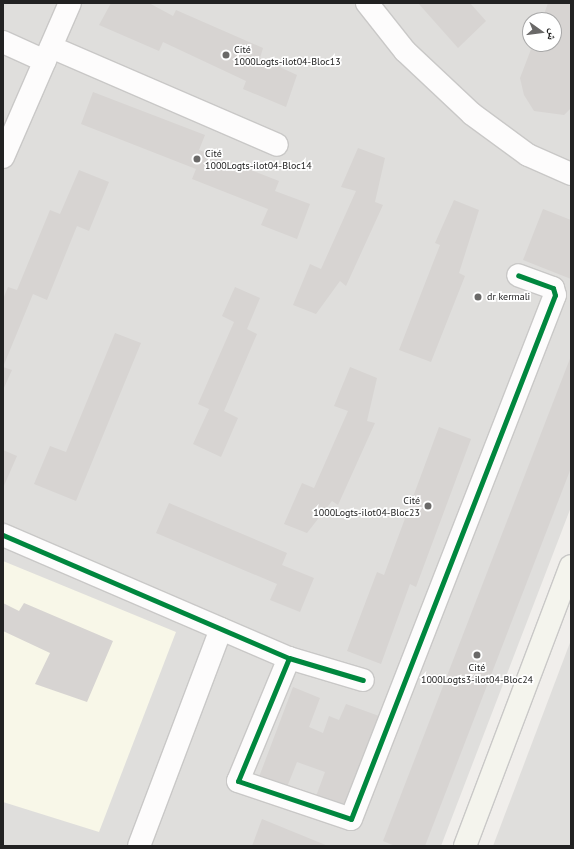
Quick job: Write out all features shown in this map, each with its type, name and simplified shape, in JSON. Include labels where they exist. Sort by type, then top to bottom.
[{"type":"main road","points":[[465,846],[571,566]]},
{"type":"street","points":[[3,157],[70,3]]},
{"type":"street","points":[[368,3],[405,51],[472,114],[528,155],[571,174]]},
{"type":"street","points":[[3,42],[48,54],[277,145]]},
{"type":"street","points":[[289,658],[238,782],[351,819],[555,295],[553,288],[518,274]]},
{"type":"street","points":[[3,534],[289,658],[363,680]]},
{"type":"street","points":[[139,846],[221,629]]},
{"type":"shaded area","points":[[3,3],[359,3],[402,57],[571,181],[571,507],[441,846],[3,846]]},
{"type":"shaded area","points":[[375,3],[571,3],[571,166],[531,149],[474,108],[408,45]]},
{"type":"shaded area","points":[[3,561],[176,632],[99,832],[3,802]]},
{"type":"shaded area","points":[[571,640],[571,846],[493,846]]},
{"type":"building","name":"Cité 1000Logts-ilot04-Bloc13","points":[[111,3],[149,3],[173,16],[176,10],[263,48],[260,58],[297,75],[286,107],[243,89],[246,81],[163,42],[159,51],[99,25]]},
{"type":"building","points":[[418,3],[470,3],[486,21],[458,48]]},
{"type":"building","points":[[548,3],[571,3],[571,108],[564,115],[534,111],[524,95],[520,78],[530,52],[562,52],[562,12],[545,12]]},
{"type":"building","name":"Cité 1000Logts-ilot04-Bloc14","points":[[93,92],[205,135],[199,150],[279,181],[275,191],[310,204],[297,239],[261,225],[268,209],[192,179],[196,169],[81,124]]},
{"type":"building","points":[[358,148],[385,158],[375,202],[383,205],[346,286],[340,281],[316,314],[293,305],[310,264],[321,269],[356,191],[341,187]]},
{"type":"building","points":[[79,170],[109,182],[89,231],[77,226],[47,300],[33,294],[3,367],[3,299],[8,287],[17,290],[50,210],[60,214]]},
{"type":"building","points":[[454,200],[479,210],[459,273],[465,276],[431,362],[399,350],[440,245],[435,243]]},
{"type":"building","points":[[543,209],[571,220],[571,279],[523,260]]},
{"type":"building","points":[[235,287],[260,298],[247,329],[257,334],[224,411],[238,418],[221,457],[193,444],[209,409],[198,404],[234,322],[222,316]]},
{"type":"building","points":[[115,333],[141,343],[76,501],[34,484],[50,446],[66,452]]},
{"type":"building","name":"Cité 1000Logts3-ilot04-Bloc24","points":[[571,356],[571,468],[425,846],[395,846],[383,841]]},
{"type":"building","points":[[3,367],[12,370],[3,390]]},
{"type":"building","points":[[350,367],[377,378],[367,421],[375,423],[338,505],[332,501],[307,533],[284,524],[302,483],[314,488],[348,411],[334,406]]},
{"type":"building","name":"Cité 1000Logts-ilot04-Bloc23","points":[[439,427],[471,439],[416,587],[410,584],[381,664],[347,651],[377,572],[384,575]]},
{"type":"building","points":[[3,450],[17,456],[3,488]]},
{"type":"building","points":[[169,503],[287,553],[282,565],[314,578],[300,612],[270,600],[277,584],[156,533]]},
{"type":"building","points":[[3,603],[19,611],[24,603],[113,641],[87,702],[35,684],[50,653],[3,631]]},
{"type":"building","points":[[293,687],[320,698],[309,727],[323,733],[329,716],[339,720],[346,704],[379,716],[344,810],[315,799],[325,772],[297,762],[287,787],[259,777]]},
{"type":"building","points":[[262,819],[328,846],[252,846]]},
{"type":"cycle path","points":[[289,658],[238,781],[351,819],[555,295],[553,288],[518,275]]},
{"type":"cycle path","points":[[3,535],[289,658],[363,680]]},
{"type":"place","name":"Cité 1000Logts-ilot04-Bloc13","points":[[226,55]]},
{"type":"place","name":"Cité 1000Logts-ilot04-Bloc14","points":[[197,159]]},
{"type":"place","name":"dr kermali","points":[[478,297]]},
{"type":"place","name":"Cité 1000Logts-ilot04-Bloc23","points":[[428,506]]},
{"type":"place","name":"Cité 1000Logts3-ilot04-Bloc24","points":[[477,655]]}]
